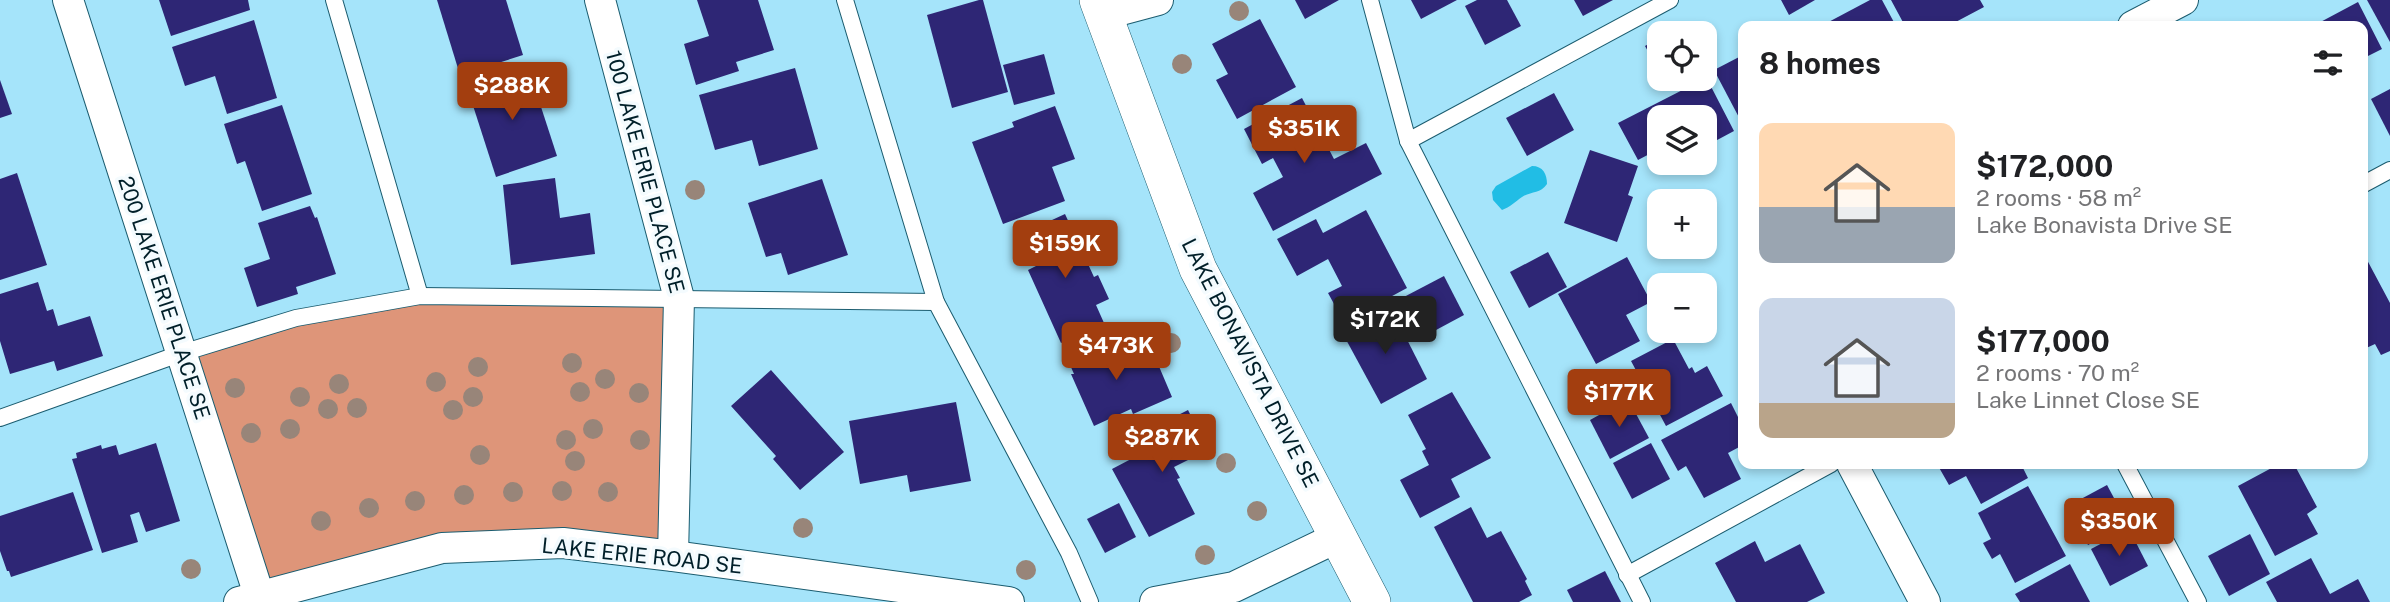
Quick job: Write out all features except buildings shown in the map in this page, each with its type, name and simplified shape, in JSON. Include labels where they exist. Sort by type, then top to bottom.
[{"type":"street","name":"200 LAKE ERIE PLACE SE","points":[[68,0],[182,353],[249,599]]},
{"type":"street","name":"100 LAKE ERIE PLACE SE","points":[[600,0],[679,299],[673,556]]},
{"type":"street","points":[[1100,7],[1158,0]]},
{"type":"street","points":[[2143,21],[2183,0]]},
{"type":"street","name":"LAKE BONAVISTA DRIVE SE","points":[[1100,7],[1198,269],[1372,602]]},
{"type":"street","points":[[1855,469],[1925,602]]},
{"type":"street","points":[[1156,602],[1234,587],[1338,537]]},
{"type":"street","name":"LAKE ERIE ROAD SE","points":[[249,599],[442,548],[563,543],[1009,602]]},
{"type":"lane","points":[[334,0],[420,296]]},
{"type":"lane","points":[[845,0],[936,302],[1069,553],[1090,602]]},
{"type":"lane","points":[[1370,0],[1408,141],[1642,602]]},
{"type":"lane","points":[[1408,141],[1670,0]]},
{"type":"lane","points":[[2368,182],[2390,170]]},
{"type":"lane","points":[[0,418],[182,353],[296,318],[420,296],[936,302]]},
{"type":"lane","points":[[1627,575],[1822,469]]},
{"type":"lane","points":[[2129,469],[2198,602]]},
{"type":"shaded area","points":[[420,296],[679,298],[673,556],[442,548],[259,595],[182,353]]},
{"type":"water","points":[[1532,166],[1544,171],[1547,184],[1502,210],[1493,200],[1492,192],[1496,186]]}]
